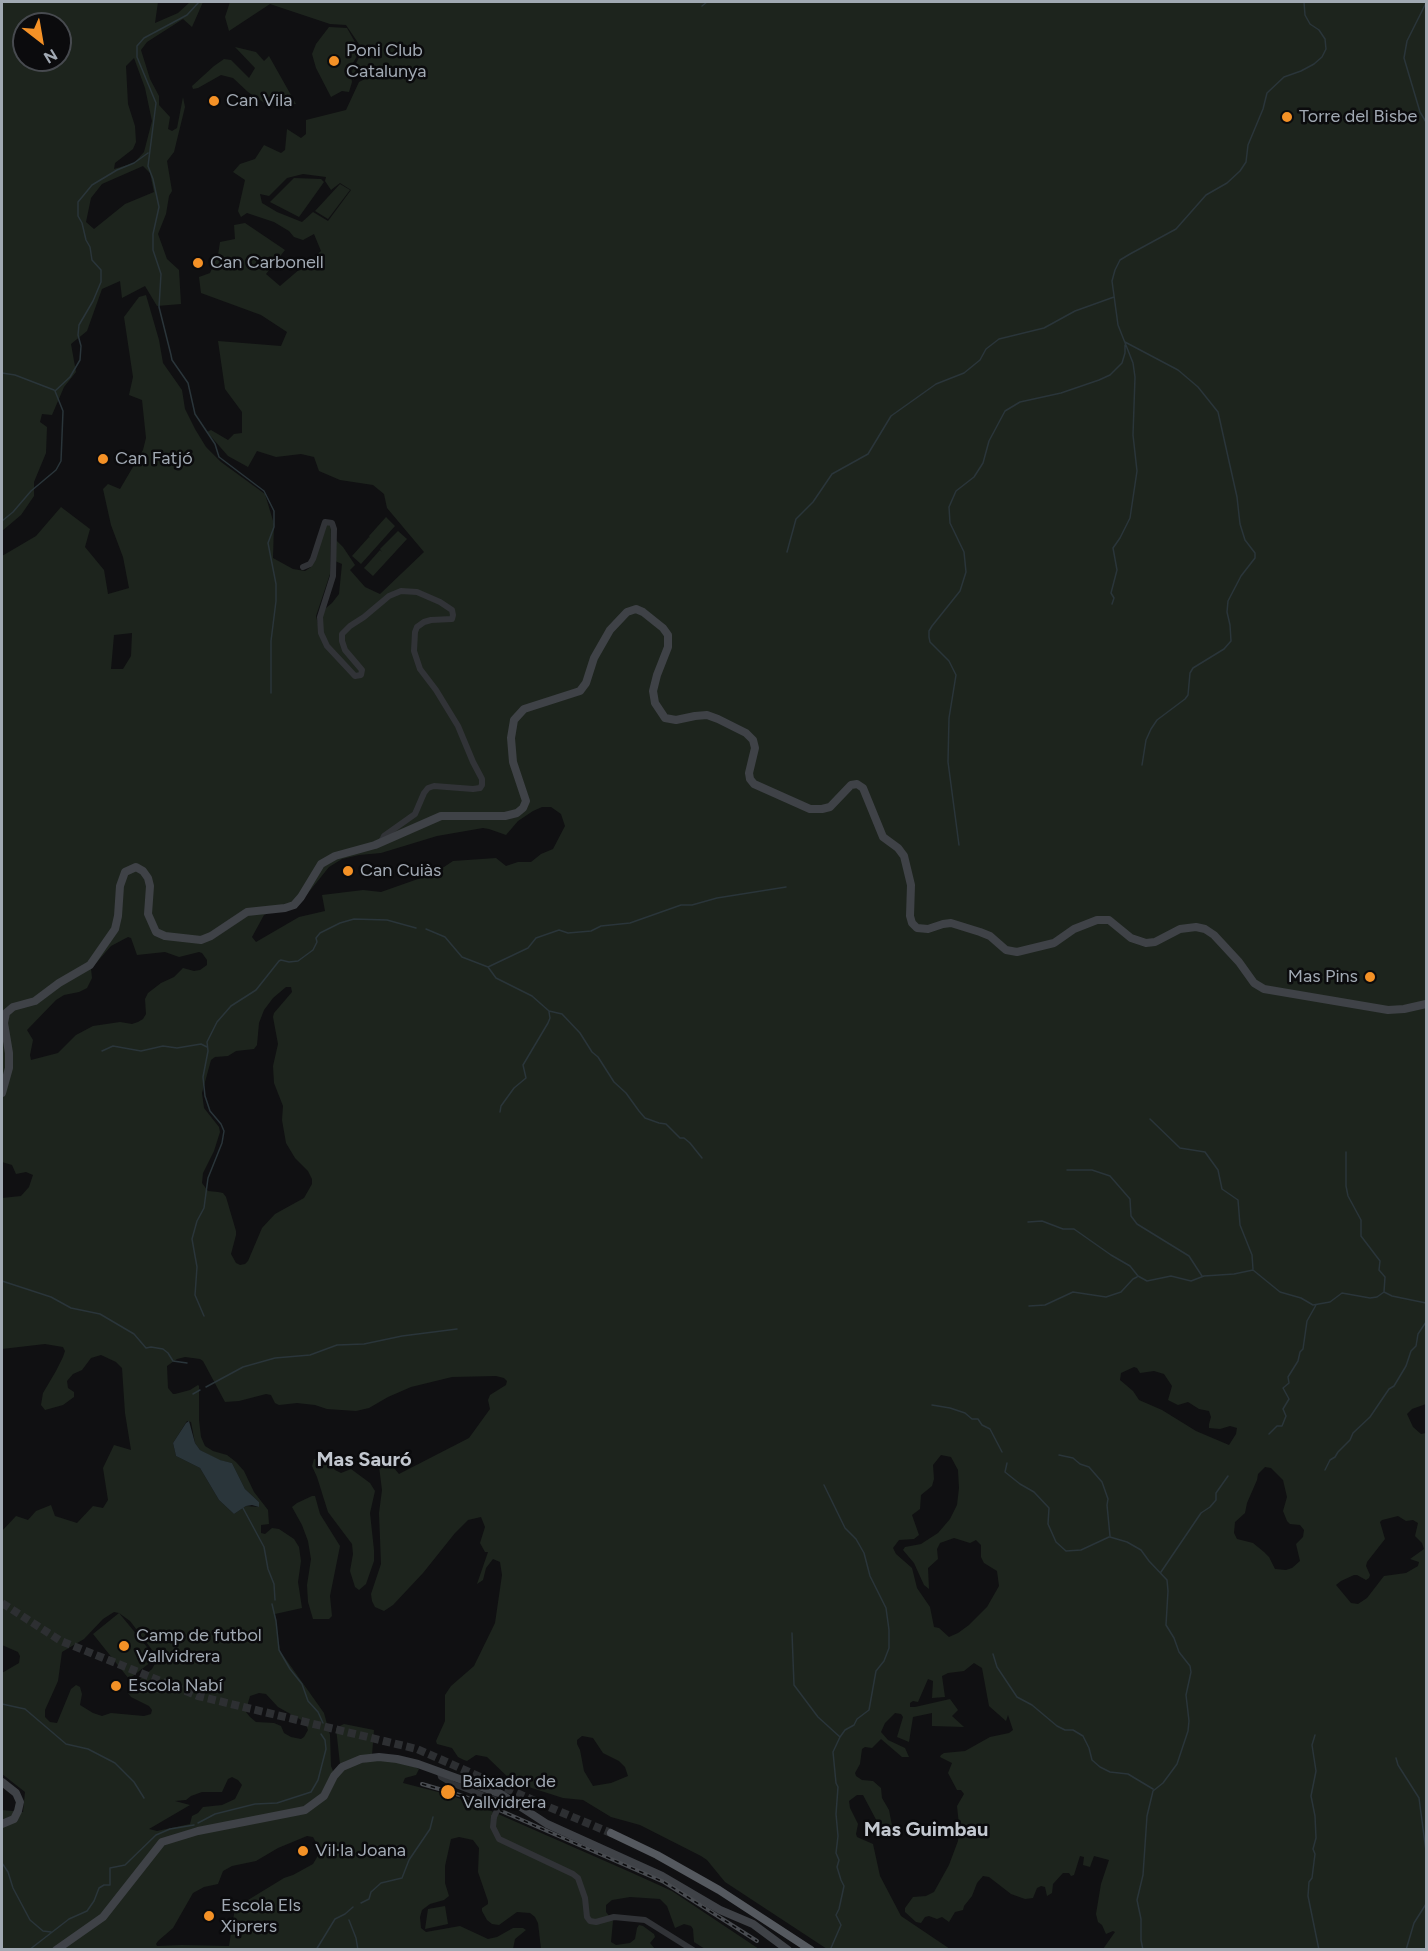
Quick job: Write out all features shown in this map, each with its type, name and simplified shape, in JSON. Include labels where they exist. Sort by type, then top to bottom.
[{"type":"highway","points":[[611,1833],[657,1855],[719,1890],[811,1950]]},
{"type":"main road","points":[[2,1093],[9,1068],[4,1023],[6,1013],[10,1009],[35,1001],[59,983],[90,965],[115,929],[121,880],[125,872],[136,867],[140,868],[148,878],[150,886],[148,914],[156,932],[165,936],[201,940],[250,911],[294,905],[327,860],[381,843],[441,816],[505,816],[521,811],[526,801],[514,766],[511,728],[514,720],[524,709],[580,691],[586,683],[594,658],[610,630],[627,612],[636,609],[663,628],[669,639],[669,647],[653,691],[655,703],[665,718],[676,720],[707,715],[718,718],[746,733],[753,740],[755,748],[749,773],[753,784],[810,809],[830,807],[851,785],[857,784],[863,788],[883,837],[898,848],[904,856],[911,885],[910,916],[917,928],[928,929],[951,923],[980,932],[1006,950],[1017,952],[1054,943],[1074,929],[1097,920],[1108,920],[1131,938],[1142,942],[1155,942],[1175,930],[1196,927],[1205,929],[1214,935],[1239,962],[1254,983],[1264,989],[1388,1010],[1404,1010],[1426,1004]]},
{"type":"main road","points":[[56,1950],[103,1917],[162,1842],[198,1831],[304,1810],[324,1796],[338,1770],[355,1761],[379,1757],[418,1764],[501,1794],[547,1824],[662,1876],[720,1910],[753,1924],[788,1950]]},
{"type":"main road","points":[[2,1782],[16,1793],[20,1802],[14,1819],[2,1824]]},
{"type":"street","points":[[303,567],[310,564],[313,559],[325,522],[332,523],[334,529],[333,576],[320,617],[321,633],[327,646],[356,676],[361,675],[362,670],[345,650],[342,634],[389,596],[401,591],[417,592],[452,610],[452,619],[431,620],[417,627],[414,651],[420,669],[458,726],[483,783],[480,788],[473,789],[434,786],[428,788],[415,813],[386,834],[381,843]]},
{"type":"street","points":[[441,1773],[441,1777],[453,1784],[496,1800],[499,1806],[493,1827],[499,1839],[578,1878],[585,1898],[587,1917],[590,1921],[614,1917],[645,1920],[693,1950]]},
{"type":"shaded area","points":[[2,2],[158,2],[155,23],[178,13],[190,2],[203,2],[192,27],[183,19],[147,42],[141,50],[150,79],[159,96],[159,105],[170,117],[168,129],[172,131],[177,128],[183,97],[185,107],[174,152],[167,161],[172,191],[158,234],[167,259],[179,270],[181,304],[157,306],[145,286],[122,298],[120,281],[102,289],[87,331],[71,344],[76,372],[64,387],[52,415],[42,414],[40,422],[47,427],[46,453],[34,482],[34,496],[21,515],[2,531]],"holes":[[[134,58],[145,88],[152,121],[144,152],[134,163],[114,169],[115,163],[133,149],[136,142],[135,126],[128,104],[126,66]],[[143,166],[150,173],[154,192],[125,204],[94,229],[86,222],[91,198],[102,184]]]},
{"type":"shaded area","points":[[230,2],[1426,2],[1426,1404],[1412,1409],[1407,1414],[1413,1427],[1421,1434],[1426,1433],[1426,1949],[1103,1949],[1115,1932],[1106,1934],[1096,1914],[1101,1884],[1109,1860],[1094,1856],[1090,1867],[1083,1865],[1084,1857],[1080,1856],[1074,1875],[1063,1873],[1053,1884],[1052,1893],[1047,1896],[1045,1887],[1041,1886],[1037,1888],[1033,1898],[1025,1899],[1011,1894],[989,1877],[983,1876],[963,1910],[955,1912],[949,1922],[942,1917],[937,1919],[929,1916],[925,1917],[921,1923],[916,1922],[905,1912],[905,1908],[913,1897],[926,1896],[934,1892],[949,1865],[958,1841],[957,1806],[964,1794],[961,1790],[957,1790],[948,1773],[952,1763],[940,1757],[941,1755],[965,1751],[990,1737],[1013,1730],[1008,1715],[1006,1721],[989,1706],[982,1668],[974,1663],[964,1671],[942,1676],[945,1697],[932,1698],[933,1681],[928,1679],[918,1702],[910,1703],[910,1707],[915,1707],[950,1699],[958,1710],[952,1716],[964,1727],[932,1726],[932,1713],[913,1717],[909,1742],[897,1737],[903,1717],[895,1713],[885,1723],[881,1732],[888,1740],[905,1748],[909,1757],[902,1757],[881,1739],[872,1748],[862,1749],[856,1776],[862,1780],[873,1781],[881,1788],[893,1831],[890,1833],[881,1829],[863,1795],[857,1795],[849,1801],[858,1824],[857,1837],[873,1844],[880,1876],[901,1916],[950,1949],[827,1949],[725,1882],[701,1856],[640,1825],[611,1817],[583,1800],[563,1798],[513,1782],[487,1757],[476,1755],[467,1761],[458,1757],[452,1748],[437,1744],[436,1741],[445,1721],[445,1695],[451,1686],[474,1666],[495,1623],[502,1575],[500,1562],[493,1559],[486,1568],[483,1580],[477,1584],[488,1552],[485,1552],[480,1543],[485,1527],[481,1517],[468,1520],[393,1605],[384,1611],[375,1607],[371,1594],[381,1564],[379,1513],[382,1490],[379,1466],[389,1462],[399,1474],[469,1438],[490,1409],[488,1400],[490,1395],[506,1385],[507,1381],[504,1378],[496,1376],[452,1377],[411,1387],[369,1408],[356,1411],[327,1409],[297,1403],[279,1405],[275,1403],[271,1395],[266,1394],[225,1402],[203,1361],[185,1357],[167,1366],[168,1388],[175,1394],[199,1386],[199,1420],[201,1437],[205,1446],[227,1455],[244,1471],[254,1492],[268,1510],[269,1524],[261,1525],[261,1533],[265,1534],[272,1528],[279,1529],[294,1539],[299,1547],[301,1561],[298,1582],[302,1608],[275,1614],[280,1651],[324,1713],[330,1735],[333,1771],[370,1761],[410,1764],[419,1769],[416,1775],[405,1778],[403,1783],[473,1803],[672,1891],[759,1949],[705,1949],[694,1942],[691,1926],[684,1924],[675,1928],[667,1906],[660,1899],[630,1897],[612,1900],[606,1905],[606,1912],[613,1921],[611,1942],[616,1945],[630,1943],[635,1939],[639,1925],[654,1934],[655,1937],[650,1943],[655,1949],[541,1949],[538,1923],[530,1913],[517,1912],[499,1925],[487,1920],[482,1911],[488,1901],[478,1872],[479,1848],[473,1840],[459,1837],[451,1839],[445,1866],[445,1883],[449,1896],[422,1910],[421,1928],[426,1932],[460,1926],[488,1939],[513,1928],[523,1928],[526,1930],[515,1939],[513,1949],[2,1949],[2,1810],[23,1812],[25,1792],[2,1774],[2,1673],[19,1663],[20,1656],[18,1652],[2,1645],[2,1531],[16,1516],[28,1520],[36,1511],[51,1505],[55,1516],[77,1523],[93,1506],[103,1508],[108,1500],[103,1468],[114,1445],[131,1450],[125,1413],[122,1368],[116,1362],[101,1355],[91,1358],[82,1370],[73,1374],[67,1381],[68,1388],[74,1392],[74,1397],[63,1405],[45,1410],[41,1405],[43,1393],[63,1357],[65,1351],[63,1347],[45,1344],[2,1349],[2,1198],[21,1196],[29,1187],[33,1175],[26,1172],[16,1174],[12,1165],[2,1162],[2,556],[36,536],[61,507],[90,529],[85,547],[104,570],[108,594],[129,588],[123,557],[111,525],[103,489],[108,484],[120,489],[143,450],[146,438],[142,400],[129,395],[133,377],[124,317],[139,297],[146,295],[163,363],[182,390],[185,409],[195,429],[206,447],[221,462],[265,494],[274,524],[273,558],[293,569],[305,571],[311,567],[325,527],[328,524],[331,527],[330,574],[316,616],[318,624],[326,608],[339,594],[342,564],[335,561],[336,540],[355,565],[350,570],[365,587],[380,594],[424,552],[387,508],[384,494],[373,485],[340,480],[319,471],[314,457],[301,454],[276,457],[257,451],[248,467],[228,456],[207,432],[211,430],[228,440],[234,434],[242,433],[242,412],[225,389],[218,341],[281,346],[287,332],[261,315],[201,293],[199,277],[210,273],[218,255],[220,242],[235,239],[234,225],[245,223],[285,250],[266,274],[280,286],[321,251],[314,234],[303,240],[294,237],[274,222],[247,213],[241,217],[238,211],[245,180],[233,172],[240,164],[255,159],[264,145],[281,153],[285,150],[287,129],[301,138],[306,134],[306,120],[346,110],[359,82],[365,79],[359,75],[353,80],[352,71],[363,50],[346,25],[330,24],[270,4],[229,31],[225,17]],"holes":[[[303,174],[326,177],[325,181],[331,190],[340,183],[351,190],[328,221],[313,212],[302,222],[262,203],[260,194],[269,196],[287,178]],[[132,633],[131,656],[123,669],[111,669],[114,635]],[[542,807],[551,807],[561,814],[565,826],[553,849],[541,854],[531,862],[518,862],[506,866],[496,858],[453,861],[435,873],[381,892],[363,890],[322,895],[325,911],[299,917],[256,942],[252,937],[264,915],[304,898],[329,867],[342,859],[381,853],[437,836],[483,828],[506,835],[518,821]],[[128,937],[131,938],[137,955],[165,952],[179,957],[199,952],[207,960],[207,965],[200,970],[183,968],[174,977],[148,993],[145,999],[146,1014],[138,1022],[93,1026],[76,1035],[58,1053],[31,1060],[33,1040],[27,1030],[56,1000],[87,988],[92,978],[91,969],[111,946]],[[286,987],[291,987],[292,992],[273,1017],[278,1044],[273,1066],[274,1083],[283,1106],[282,1120],[286,1143],[295,1158],[308,1171],[312,1184],[304,1198],[275,1214],[262,1228],[248,1261],[240,1265],[236,1263],[231,1254],[236,1231],[226,1197],[223,1193],[208,1191],[202,1183],[203,1173],[220,1132],[219,1127],[204,1108],[202,1093],[211,1060],[215,1057],[228,1056],[236,1051],[254,1049],[257,1045],[259,1023],[264,1010],[273,998]],[[1134,1367],[1140,1373],[1154,1371],[1164,1374],[1172,1386],[1168,1400],[1178,1405],[1188,1402],[1199,1409],[1209,1411],[1211,1417],[1209,1428],[1220,1429],[1230,1426],[1237,1428],[1236,1434],[1229,1445],[1196,1431],[1162,1410],[1139,1400],[1133,1391],[1120,1380],[1121,1373]],[[187,1421],[191,1422],[195,1443],[200,1450],[218,1460],[232,1463],[245,1489],[259,1502],[259,1507],[246,1506],[234,1514],[219,1500],[200,1468],[176,1456],[173,1443]],[[941,1455],[951,1457],[958,1470],[959,1488],[957,1505],[950,1519],[938,1533],[921,1544],[905,1547],[903,1550],[914,1563],[924,1585],[929,1589],[928,1568],[938,1559],[937,1549],[940,1543],[954,1538],[970,1543],[976,1540],[981,1545],[981,1557],[984,1563],[997,1571],[999,1586],[987,1607],[969,1625],[949,1637],[939,1628],[934,1627],[930,1607],[917,1588],[912,1568],[896,1554],[893,1548],[899,1540],[914,1539],[919,1535],[912,1515],[920,1509],[921,1495],[932,1486],[933,1465]],[[1265,1467],[1271,1468],[1283,1480],[1287,1497],[1283,1511],[1287,1521],[1290,1524],[1300,1525],[1304,1530],[1303,1537],[1296,1544],[1300,1561],[1292,1568],[1275,1569],[1269,1557],[1253,1543],[1237,1539],[1234,1533],[1235,1522],[1245,1513],[1258,1474]],[[1398,1516],[1406,1521],[1413,1520],[1418,1523],[1415,1536],[1424,1549],[1410,1559],[1419,1562],[1418,1566],[1406,1573],[1384,1576],[1367,1598],[1358,1604],[1351,1603],[1336,1585],[1354,1575],[1366,1580],[1369,1578],[1367,1562],[1385,1539],[1380,1522],[1382,1520]],[[114,1612],[130,1621],[153,1651],[157,1660],[152,1669],[131,1687],[128,1693],[131,1697],[149,1706],[152,1710],[151,1714],[144,1716],[111,1713],[102,1716],[93,1713],[80,1705],[82,1694],[80,1687],[76,1685],[71,1689],[57,1723],[50,1722],[45,1717],[45,1710],[58,1681],[62,1652],[84,1639],[103,1619]],[[259,1693],[266,1694],[278,1707],[305,1722],[308,1730],[301,1739],[291,1737],[284,1733],[281,1726],[274,1723],[256,1722],[246,1712],[249,1708],[250,1696]],[[582,1736],[593,1738],[603,1753],[619,1761],[625,1767],[628,1776],[611,1783],[593,1786],[584,1771],[577,1740]],[[232,1777],[242,1785],[235,1799],[222,1805],[203,1807],[192,1816],[190,1824],[157,1831],[149,1829],[190,1805],[175,1801],[186,1800],[202,1792],[222,1792],[228,1779]],[[307,1836],[313,1837],[318,1846],[319,1854],[313,1864],[284,1878],[235,1908],[229,1946],[157,1946],[158,1941],[173,1928],[193,1893],[204,1887],[218,1884],[223,1871],[232,1866],[256,1861],[278,1848]]]},
{"type":"shaded area","name":"Poni Club Catalunya","points":[[329,27],[347,28],[360,51],[350,68],[352,82],[349,92],[342,91],[331,97],[316,68],[312,54],[316,44]]},
{"type":"shaded area","points":[[235,47],[256,52],[264,61],[269,56],[296,104],[266,104],[233,78],[221,75],[193,89],[192,86],[224,59],[231,60],[249,78],[255,68]]},
{"type":"shaded area","points":[[294,178],[321,179],[324,182],[299,217],[270,202]]},
{"type":"shaded area","points":[[340,184],[350,190],[328,219],[315,211]]},
{"type":"shaded area","points":[[386,517],[395,526],[361,564],[352,556]]},
{"type":"shaded area","points":[[398,531],[407,539],[373,576],[364,568],[380,550],[382,552],[380,549]]},
{"type":"shaded area","points":[[189,1421],[195,1443],[200,1450],[232,1463],[245,1489],[259,1502],[259,1507],[246,1506],[234,1514],[219,1500],[200,1468],[176,1456],[173,1443]]},
{"type":"shaded area","points":[[314,1459],[329,1463],[341,1473],[351,1469],[370,1483],[375,1491],[370,1513],[374,1561],[366,1584],[359,1590],[355,1587],[350,1571],[352,1544],[328,1512],[312,1466]]},
{"type":"shaded area","points":[[315,1496],[320,1514],[340,1546],[330,1596],[332,1616],[329,1619],[313,1619],[308,1602],[307,1585],[311,1559],[308,1541],[292,1507]]},
{"type":"shaded area","name":"Camp de futbol Vallvidrera","points":[[119,1613],[156,1658],[129,1679],[93,1634]]},
{"type":"shaded area","points":[[344,1724],[374,1730],[372,1755],[340,1764],[336,1728]]},
{"type":"shaded area","points":[[445,1906],[448,1924],[425,1929],[428,1909]]},
{"type":"waterway","points":[[199,2],[187,15],[144,38],[137,46],[137,57],[156,103],[148,166],[159,207],[153,234],[153,250],[161,274],[159,307],[172,360],[188,383],[195,414],[215,444],[219,457],[264,491],[274,511],[274,527],[268,543],[276,584],[271,641],[271,693]]},
{"type":"waterway","points":[[702,6],[707,2]]},
{"type":"waterway","points":[[1112,604],[1114,598],[1111,593],[1117,570],[1113,548],[1130,518],[1137,471],[1133,435],[1135,377],[1133,363],[1118,325],[1112,281],[1115,270],[1120,260],[1176,229],[1206,195],[1227,183],[1240,171],[1246,162],[1248,145],[1267,93],[1284,77],[1301,71],[1322,57],[1326,49],[1325,39],[1319,30],[1310,24],[1305,15],[1304,2]]},
{"type":"waterway","points":[[1426,3],[1407,41],[1404,58],[1420,112],[1426,122]]},
{"type":"waterway","points":[[55,391],[70,377],[80,360],[79,325],[101,282],[101,270],[92,260],[90,247],[78,216],[78,202],[92,185],[148,153]]},
{"type":"waterway","points":[[787,552],[796,519],[813,502],[832,474],[868,454],[891,416],[936,384],[964,373],[980,360],[986,349],[999,339],[1044,328],[1075,311],[1114,297]]},
{"type":"waterway","points":[[1125,342],[1178,370],[1198,387],[1218,412],[1237,497],[1240,524],[1245,540],[1255,553],[1255,558],[1241,576],[1228,601],[1227,612],[1231,641],[1224,649],[1193,668],[1190,673],[1188,695],[1157,720],[1151,729],[1146,740],[1142,765]]},
{"type":"waterway","points":[[959,845],[948,762],[949,718],[956,675],[949,661],[930,642],[929,637],[932,626],[960,591],[966,572],[964,552],[950,523],[949,507],[956,491],[974,477],[983,463],[989,441],[1005,411],[1020,402],[1061,393],[1110,375],[1122,363],[1125,345]]},
{"type":"waterway","points":[[2,373],[15,375],[54,390]]},
{"type":"waterway","points":[[2,521],[31,491],[56,470],[61,461],[63,411],[55,391]]},
{"type":"waterway","points":[[488,967],[528,948],[536,938],[559,930],[568,933],[591,931],[601,926],[630,923],[681,905],[692,905],[717,898],[786,887]]},
{"type":"waterway","points":[[204,1316],[195,1295],[197,1267],[192,1239],[197,1221],[204,1208],[208,1178],[222,1143],[224,1131],[210,1111],[205,1096],[203,1077],[208,1051],[207,1042],[217,1022],[231,1006],[256,990],[279,961],[298,961],[313,950],[320,933],[340,923],[354,919],[387,920],[416,928]]},
{"type":"waterway","points":[[426,929],[445,937],[462,957],[488,967],[496,978],[532,996],[549,1011],[562,1014],[580,1033],[614,1082],[626,1093],[645,1118],[666,1124],[680,1138],[690,1143],[702,1158]]},
{"type":"waterway","points":[[500,1112],[501,1106],[514,1088],[526,1078],[523,1065],[548,1023],[549,1012]]},
{"type":"waterway","points":[[102,1051],[113,1046],[141,1051],[163,1046],[177,1048],[201,1044],[207,1047]]},
{"type":"waterway","points":[[1150,1119],[1180,1148],[1205,1152],[1218,1170],[1222,1189],[1238,1200],[1240,1225],[1252,1255],[1253,1269]]},
{"type":"waterway","points":[[1346,1152],[1348,1196],[1361,1220],[1361,1236],[1380,1261],[1379,1270],[1385,1277],[1384,1292]]},
{"type":"waterway","points":[[1067,1170],[1092,1170],[1110,1176],[1130,1199],[1131,1216],[1137,1224],[1189,1256],[1202,1276]]},
{"type":"waterway","points":[[1028,1222],[1042,1221],[1063,1229],[1074,1229],[1130,1266],[1138,1276],[1147,1281],[1171,1276],[1191,1281],[1204,1276],[1253,1270],[1280,1292],[1301,1298],[1313,1305],[1330,1302],[1342,1293],[1370,1298],[1377,1297],[1384,1292],[1392,1296],[1426,1303]]},
{"type":"waterway","points":[[1029,1306],[1045,1305],[1073,1292],[1106,1297],[1121,1292],[1137,1277]]},
{"type":"waterway","points":[[2,1281],[51,1297],[71,1308],[100,1314],[134,1334],[146,1348],[163,1349],[173,1361],[187,1363]]},
{"type":"waterway","points":[[1269,1434],[1277,1426],[1282,1426],[1286,1416],[1283,1409],[1289,1399],[1283,1388],[1289,1383],[1288,1377],[1303,1349],[1307,1321],[1316,1305]]},
{"type":"waterway","points":[[1325,1470],[1330,1460],[1370,1417],[1389,1389],[1394,1386],[1426,1322]]},
{"type":"waterway","points":[[206,1387],[243,1367],[275,1358],[310,1355],[337,1345],[364,1344],[402,1336],[457,1329]]},
{"type":"waterway","points":[[193,1394],[200,1390]]},
{"type":"waterway","points":[[932,1405],[950,1408],[965,1413],[972,1419],[978,1419],[982,1425],[990,1429],[1002,1452]]},
{"type":"waterway","points":[[1059,1455],[1073,1458],[1089,1467],[1102,1482],[1108,1499],[1110,1536]]},
{"type":"waterway","points":[[1007,1463],[1005,1472],[1034,1492],[1049,1508],[1048,1524],[1056,1542],[1066,1551],[1081,1550],[1109,1537]]},
{"type":"waterway","points":[[1161,1572],[1201,1513],[1216,1500],[1216,1493],[1228,1476]]},
{"type":"waterway","points":[[824,1485],[845,1528],[856,1539],[864,1553],[870,1576],[886,1608],[889,1630],[889,1648],[884,1661],[876,1671],[869,1710],[840,1737]]},
{"type":"waterway","points":[[243,1508],[264,1547],[268,1569],[274,1584],[275,1600]]},
{"type":"waterway","points":[[1110,1537],[1127,1542],[1141,1550],[1167,1580],[1166,1625],[1179,1652],[1190,1666],[1191,1672],[1186,1695],[1188,1731],[1177,1764],[1163,1783],[1153,1791],[1147,1816],[1143,1875],[1137,1900],[1143,1950]]},
{"type":"waterway","points":[[272,1604],[279,1650],[302,1684],[308,1701],[318,1712],[323,1723]]},
{"type":"waterway","points":[[792,1633],[794,1685],[818,1717],[840,1737],[833,1752],[838,1787],[836,1853],[839,1860],[837,1867],[844,1886],[836,1915],[841,1925],[831,1948]]},
{"type":"waterway","points":[[993,1654],[997,1667],[1017,1697],[1032,1705],[1057,1726],[1065,1730],[1073,1730],[1083,1736],[1092,1760],[1100,1767],[1110,1772],[1128,1774],[1153,1789]]},
{"type":"waterway","points":[[2,1704],[25,1709],[66,1744],[88,1749],[115,1763],[134,1782],[144,1798]]},
{"type":"waterway","points":[[198,1823],[215,1814],[255,1804],[277,1803],[311,1792],[318,1780],[326,1749],[325,1740],[321,1734]]},
{"type":"waterway","points":[[1315,1735],[1312,1745],[1316,1771],[1311,1796],[1316,1838],[1308,1896],[1319,1950]]},
{"type":"waterway","points":[[1396,1758],[1419,1798],[1426,1851]]},
{"type":"waterway","points":[[361,1903],[369,1899],[371,1892],[381,1883],[402,1878],[409,1860],[430,1829],[433,1817]]},
{"type":"waterway","points":[[29,1950],[69,1919],[87,1911],[99,1888],[110,1885],[110,1868],[125,1865],[156,1835],[170,1829],[194,1825]]},
{"type":"waterway","points":[[2,1863],[30,1920],[43,1931],[51,1932]]},
{"type":"waterway","points":[[1406,1950],[1414,1923],[1426,1904]]},
{"type":"waterway","points":[[316,1950],[335,1919],[353,1907]]},
{"type":"waterway","points":[[349,1920],[358,1950]]},
{"type":"tunnel","points":[[2,1603],[61,1641],[198,1696],[417,1749],[611,1833]]},
{"type":"railway","points":[[422,1784],[495,1808]]},
{"type":"railway","points":[[499,1810],[664,1882],[757,1941]]},
{"type":"place","name":"Poni Club Catalunya","points":[[334,61]]},
{"type":"place","name":"Can Vila","points":[[214,101]]},
{"type":"place","name":"Torre del Bisbe","points":[[1287,117]]},
{"type":"place","name":"Can Carbonell","points":[[198,263]]},
{"type":"place","name":"Can Fatjó","points":[[103,459]]},
{"type":"place","name":"Can Cuiàs","points":[[348,871]]},
{"type":"place","name":"Mas Pins","points":[[1370,977]]},
{"type":"place","name":"Camp de futbol Vallvidrera","points":[[124,1646]]},
{"type":"place","name":"Escola Nabí","points":[[116,1686]]},
{"type":"place","name":"Baixador de Vallvidrera","points":[[448,1792]]},
{"type":"place","name":"Vil·la Joana","points":[[303,1851]]},
{"type":"place","name":"Escola Els Xiprers","points":[[209,1916]]},
{"type":"district","name":"Mas Sauró","points":[[364,1460]]},
{"type":"district","name":"Mas Guimbau","points":[[926,1830]]}]
